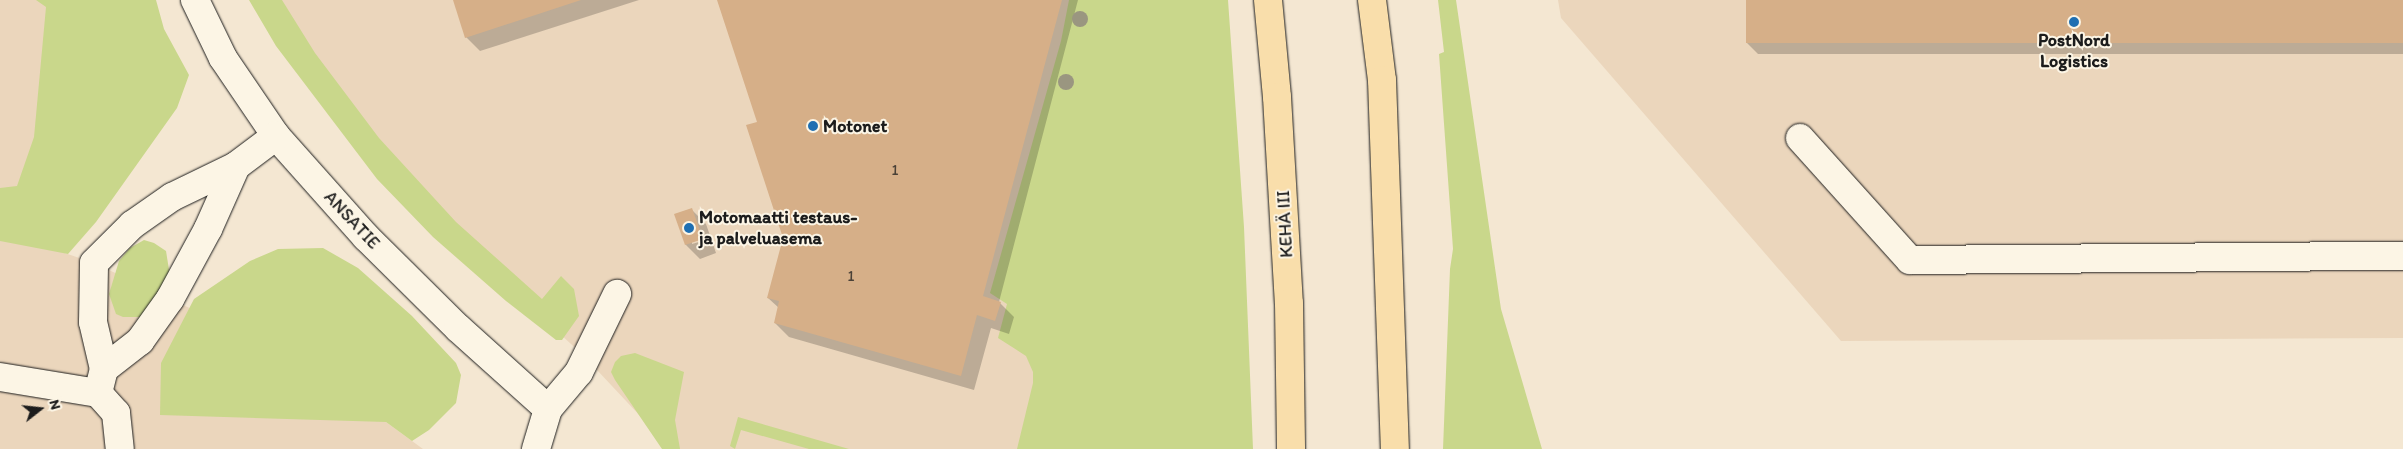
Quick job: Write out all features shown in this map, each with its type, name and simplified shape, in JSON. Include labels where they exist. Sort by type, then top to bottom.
[{"type":"highway","name":"KEHÄ III","points":[[1268,0],[1277,97],[1288,293],[1291,449]]},
{"type":"highway","points":[[1372,0],[1382,80],[1395,449]]},
{"type":"street","name":"ANSATIE","points":[[195,0],[224,58],[276,136],[366,237],[458,328],[548,409]]},
{"type":"street","points":[[120,449],[116,413],[101,381],[93,322],[94,263],[132,225],[172,197],[236,166],[276,136]]},
{"type":"street","points":[[1800,138],[1910,260],[2403,256]]},
{"type":"street","points":[[0,377],[101,381],[140,341],[170,299],[208,229],[236,166]]},
{"type":"street","points":[[536,449],[548,409],[579,372],[617,294]]},
{"type":"shaded area","points":[[0,0],[70,0],[53,249],[94,263],[198,312],[249,322],[423,449],[0,449]]},
{"type":"shaded area","points":[[259,0],[1101,0],[1085,449],[671,449],[582,354],[387,177]]},
{"type":"shaded area","points":[[1558,0],[2403,0],[2403,338],[1841,341],[1561,18]]},
{"type":"green space","points":[[36,0],[156,0],[164,29],[189,75],[177,108],[96,222],[68,254],[0,241],[0,188],[17,186],[34,137],[46,7]]},
{"type":"green space","points":[[249,0],[282,0],[315,53],[379,138],[456,222],[542,299],[561,276],[574,289],[579,316],[562,340],[556,340],[506,301],[433,237],[377,179],[276,46]]},
{"type":"green space","points":[[1069,0],[1228,0],[1244,227],[1253,449],[1017,449],[1033,383],[1033,372],[1026,356],[998,338],[1007,304],[990,293],[1061,41]]},
{"type":"green space","points":[[1438,0],[1456,0],[1501,309],[1542,449],[1443,449],[1450,269],[1453,249],[1439,54],[1444,52]]},
{"type":"green space","points":[[144,240],[154,243],[166,251],[170,276],[142,317],[123,317],[116,314],[109,294],[119,261],[130,248]]},
{"type":"green space","points":[[323,248],[358,268],[412,316],[456,363],[461,375],[456,403],[429,430],[412,441],[386,422],[160,415],[161,363],[194,299],[250,261],[278,249]]},
{"type":"green space","points":[[635,353],[684,372],[675,420],[680,449],[662,449],[611,372],[615,362],[621,356]]},
{"type":"green space","points":[[738,417],[849,449],[809,449],[741,430],[735,449],[730,446]]},
{"type":"building","points":[[453,0],[581,0],[465,38]]},
{"type":"building","points":[[717,0],[1062,0],[983,296],[1001,302],[995,321],[977,315],[961,376],[774,323],[779,301],[767,298],[783,238],[746,125],[757,122]]},
{"type":"building","name":"PostNord Logistics","points":[[1746,0],[2403,0],[2403,43],[1746,43]]},
{"type":"building","points":[[692,208],[703,239],[685,245],[674,214]]},
{"type":"place","name":"PostNord Logistics","points":[[2074,22]]},
{"type":"place","name":"Motonet","points":[[813,126]]},
{"type":"place","name":"Motomaatti testaus- ja palveluasema","points":[[689,228]]}]
